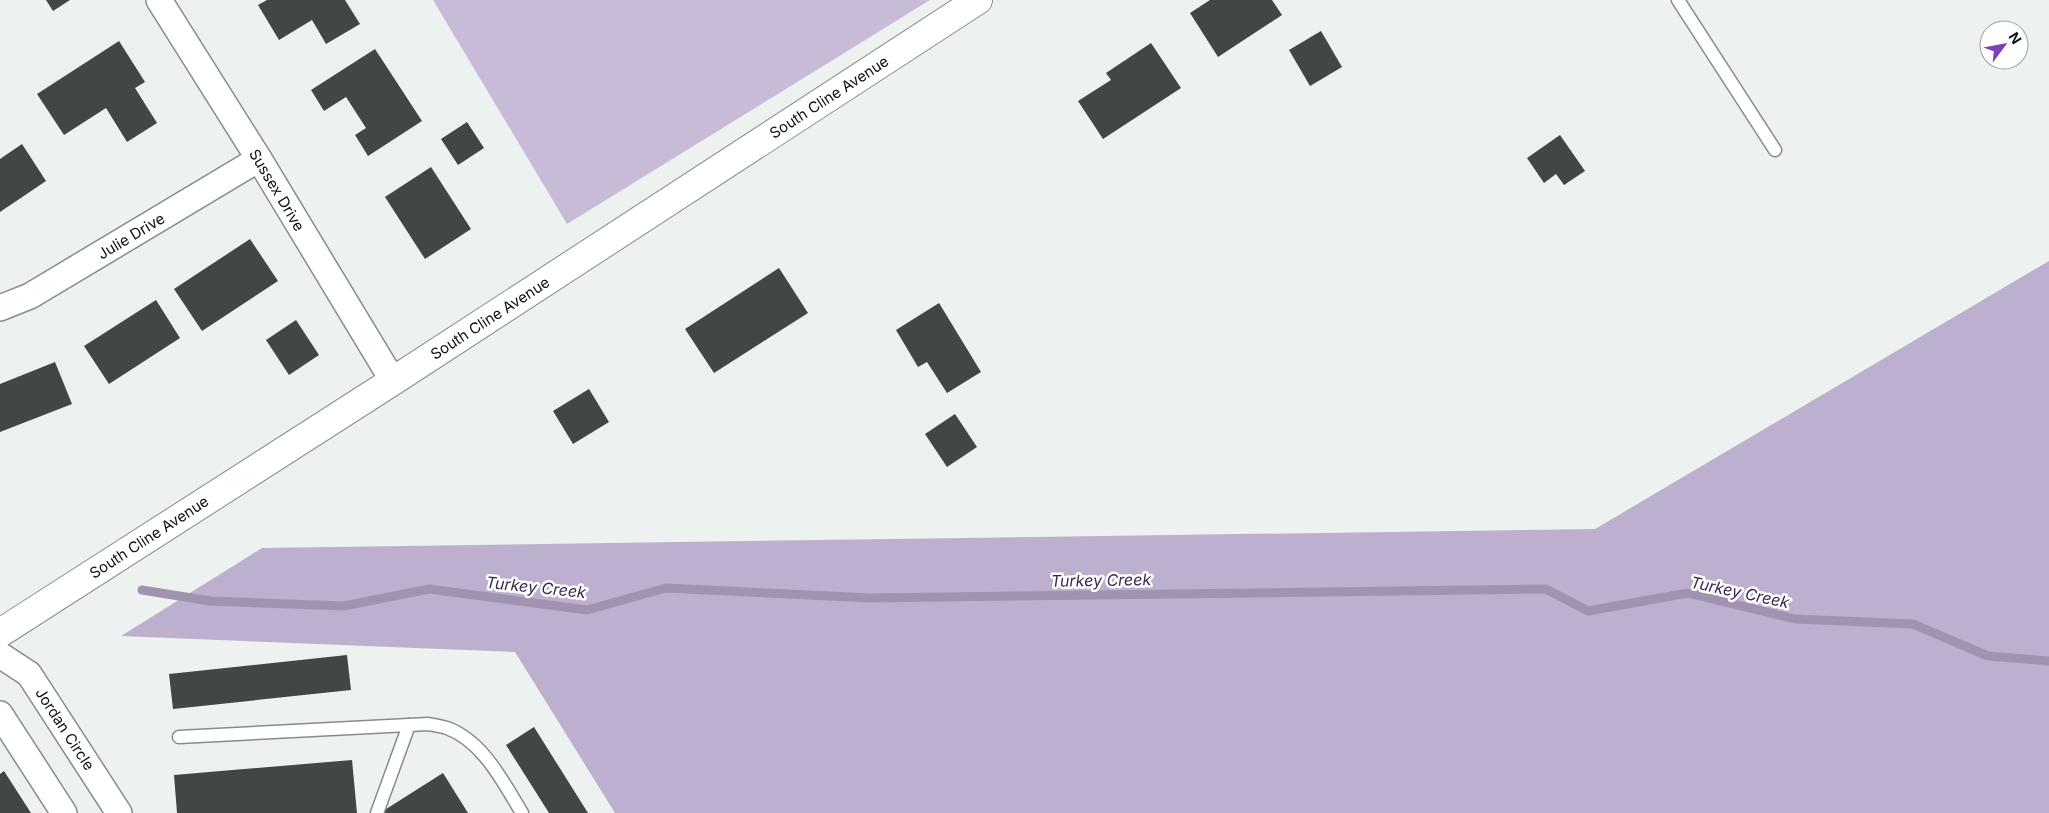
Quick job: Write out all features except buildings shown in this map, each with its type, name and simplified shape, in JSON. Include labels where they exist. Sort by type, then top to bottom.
[{"type":"street","name":"Sussex Drive","points":[[159,0],[259,159],[393,381]]},
{"type":"street","name":"South Cline Avenue","points":[[0,633],[393,381],[978,0]]},
{"type":"street","name":"Julie Drive","points":[[0,308],[30,296],[259,159]]},
{"type":"street","name":"Jordan Circle","points":[[0,655],[29,674],[119,813]]},
{"type":"street","points":[[0,714],[64,813]]},
{"type":"lane","points":[[1678,0],[1775,150]]},
{"type":"lane","points":[[180,737],[428,724],[447,728],[475,746],[488,760],[522,813]]},
{"type":"lane","points":[[377,813],[409,725]]},
{"type":"shaded area","points":[[433,0],[930,0],[567,224]]},
{"type":"shaded area","points":[[2049,261],[2049,813],[615,813],[515,652],[121,636],[262,548],[1595,529]]},
{"type":"waterway","name":"Turkey Creek","points":[[142,590],[210,601],[344,606],[429,589],[587,610],[666,588],[870,598],[1546,589],[1588,611],[1688,593],[1795,619],[1913,624],[1988,656],[2049,661]]}]
